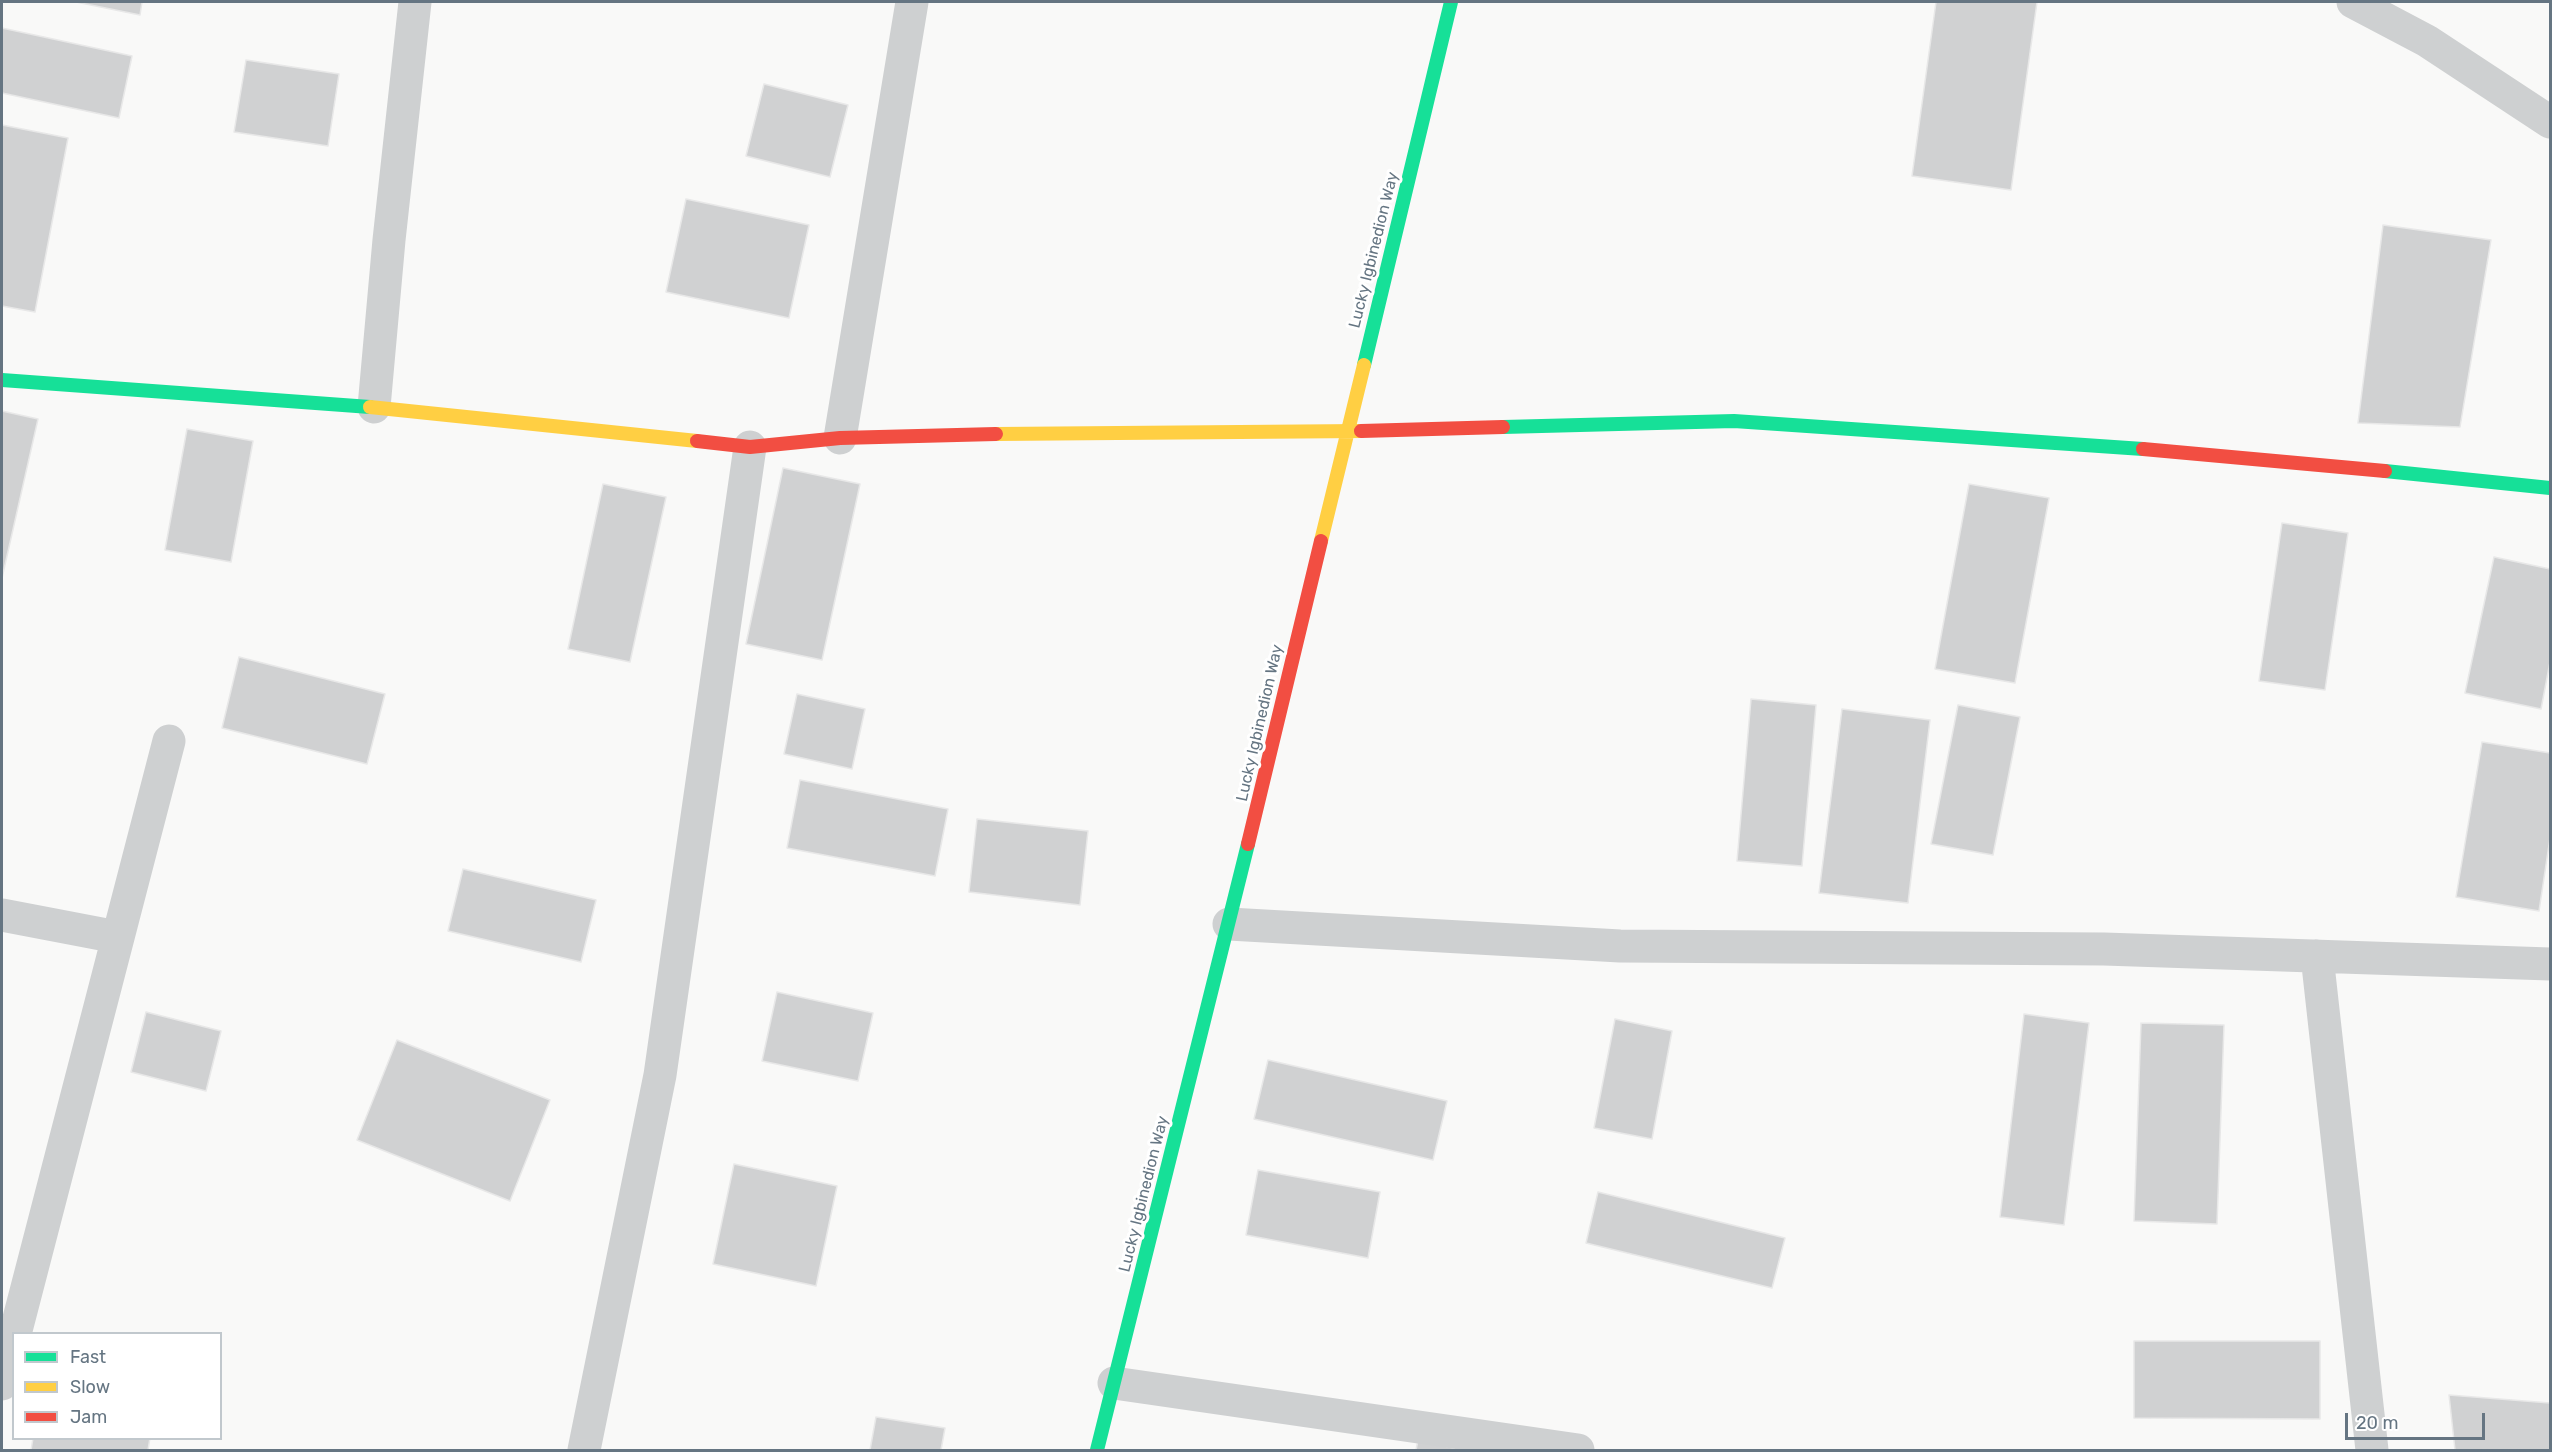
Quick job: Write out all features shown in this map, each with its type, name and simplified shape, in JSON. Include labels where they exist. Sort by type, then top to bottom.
[{"type":"street","points":[[374,407],[389,240],[415,2]]},
{"type":"street","points":[[840,438],[912,2]]},
{"type":"street","name":"Lucky Igbinedion Way","points":[[1097,1450],[1229,924],[1451,2]]},
{"type":"street","points":[[2353,2],[2427,41],[2550,122]]},
{"type":"street","points":[[2,380],[374,407],[750,447],[840,438],[1055,432],[1347,431],[1734,421],[2202,453],[2550,488]]},
{"type":"street","points":[[584,1450],[660,1075],[750,447]]},
{"type":"street","points":[[15,1332],[169,741]]},
{"type":"street","points":[[2,915],[117,937]]},
{"type":"street","points":[[1229,924],[1620,946],[2104,949],[2550,964]]},
{"type":"street","points":[[2317,956],[2372,1450]]},
{"type":"street","points":[[2,1384],[12,1344]]},
{"type":"street","points":[[1114,1383],[1578,1450]]},
{"type":"building","points":[[76,2],[142,2],[140,15]]},
{"type":"building","points":[[1936,2],[2037,2],[2011,190],[1912,176]]},
{"type":"building","points":[[2,28],[132,56],[119,118],[2,93]]},
{"type":"building","points":[[246,60],[339,74],[328,146],[234,132]]},
{"type":"building","points":[[764,84],[848,105],[830,177],[746,156]]},
{"type":"building","points":[[2,125],[68,138],[35,312],[2,306]]},
{"type":"building","points":[[686,199],[809,225],[789,318],[666,292]]},
{"type":"building","points":[[2383,225],[2491,240],[2460,427],[2358,423]]},
{"type":"building","points":[[2,411],[38,419],[2,578]]},
{"type":"building","points":[[187,429],[253,441],[231,562],[165,550]]},
{"type":"building","points":[[783,468],[860,484],[822,660],[746,644]]},
{"type":"building","points":[[603,484],[666,497],[630,662],[568,649]]},
{"type":"building","points":[[1969,484],[2049,498],[2015,683],[1935,669]]},
{"type":"building","points":[[2282,523],[2348,533],[2325,690],[2259,681]]},
{"type":"building","points":[[2494,557],[2550,569],[2550,662],[2541,709],[2465,693]]},
{"type":"building","points":[[239,657],[385,694],[367,764],[222,728]]},
{"type":"building","points":[[797,694],[865,709],[852,769],[784,754]]},
{"type":"building","points":[[1751,699],[1816,705],[1802,866],[1737,861]]},
{"type":"building","points":[[1958,705],[2020,717],[1993,855],[1931,844]]},
{"type":"building","points":[[1842,709],[1930,720],[1908,903],[1819,893]]},
{"type":"building","points":[[2482,742],[2550,753],[2550,838],[2539,911],[2456,897]]},
{"type":"building","points":[[800,780],[948,809],[935,876],[787,848]]},
{"type":"building","points":[[977,819],[1088,831],[1080,905],[969,892]]},
{"type":"building","points":[[463,869],[596,900],[581,962],[448,931]]},
{"type":"building","points":[[777,992],[873,1013],[858,1081],[762,1061]]},
{"type":"building","points":[[146,1012],[221,1031],[206,1091],[131,1072]]},
{"type":"building","points":[[2024,1014],[2089,1023],[2064,1225],[2000,1217]]},
{"type":"building","points":[[1615,1019],[1672,1031],[1652,1139],[1594,1128]]},
{"type":"building","points":[[2141,1023],[2224,1025],[2217,1224],[2134,1221]]},
{"type":"building","points":[[397,1040],[550,1100],[510,1201],[357,1140]]},
{"type":"building","points":[[1268,1060],[1447,1101],[1433,1160],[1254,1119]]},
{"type":"building","points":[[734,1164],[837,1186],[816,1286],[713,1264]]},
{"type":"building","points":[[1258,1170],[1380,1192],[1368,1258],[1246,1235]]},
{"type":"building","points":[[1598,1192],[1785,1238],[1772,1288],[1586,1243]]},
{"type":"building","points":[[2134,1341],[2320,1341],[2320,1419],[2134,1418]]},
{"type":"building","points":[[2449,1395],[2550,1403],[2550,1450],[2455,1450]]},
{"type":"building","points":[[876,1417],[945,1428],[941,1450],[870,1450]]},
{"type":"building","points":[[33,1440],[150,1440],[148,1450],[31,1450]]},
{"type":"building","points":[[1418,1440],[1462,1450],[1416,1450]]},
{"type":"traffic: fast","points":[[1364,365],[1451,2]]},
{"type":"traffic: fast","points":[[2,380],[370,407]]},
{"type":"traffic: fast","points":[[1503,427],[1734,421],[2143,449]]},
{"type":"traffic: fast","points":[[2385,471],[2550,488]]},
{"type":"traffic: fast","points":[[1097,1450],[1248,844]]},
{"type":"traffic: slow","points":[[1321,541],[1364,365]]},
{"type":"traffic: slow","points":[[370,407],[697,441]]},
{"type":"traffic: slow","points":[[996,434],[1361,431]]},
{"type":"traffic: jam","points":[[1361,431],[1503,427]]},
{"type":"traffic: jam","points":[[697,441],[750,447],[840,438],[996,434]]},
{"type":"traffic: jam","points":[[2143,449],[2385,471]]},
{"type":"traffic: jam","points":[[1248,844],[1321,541]]}]
